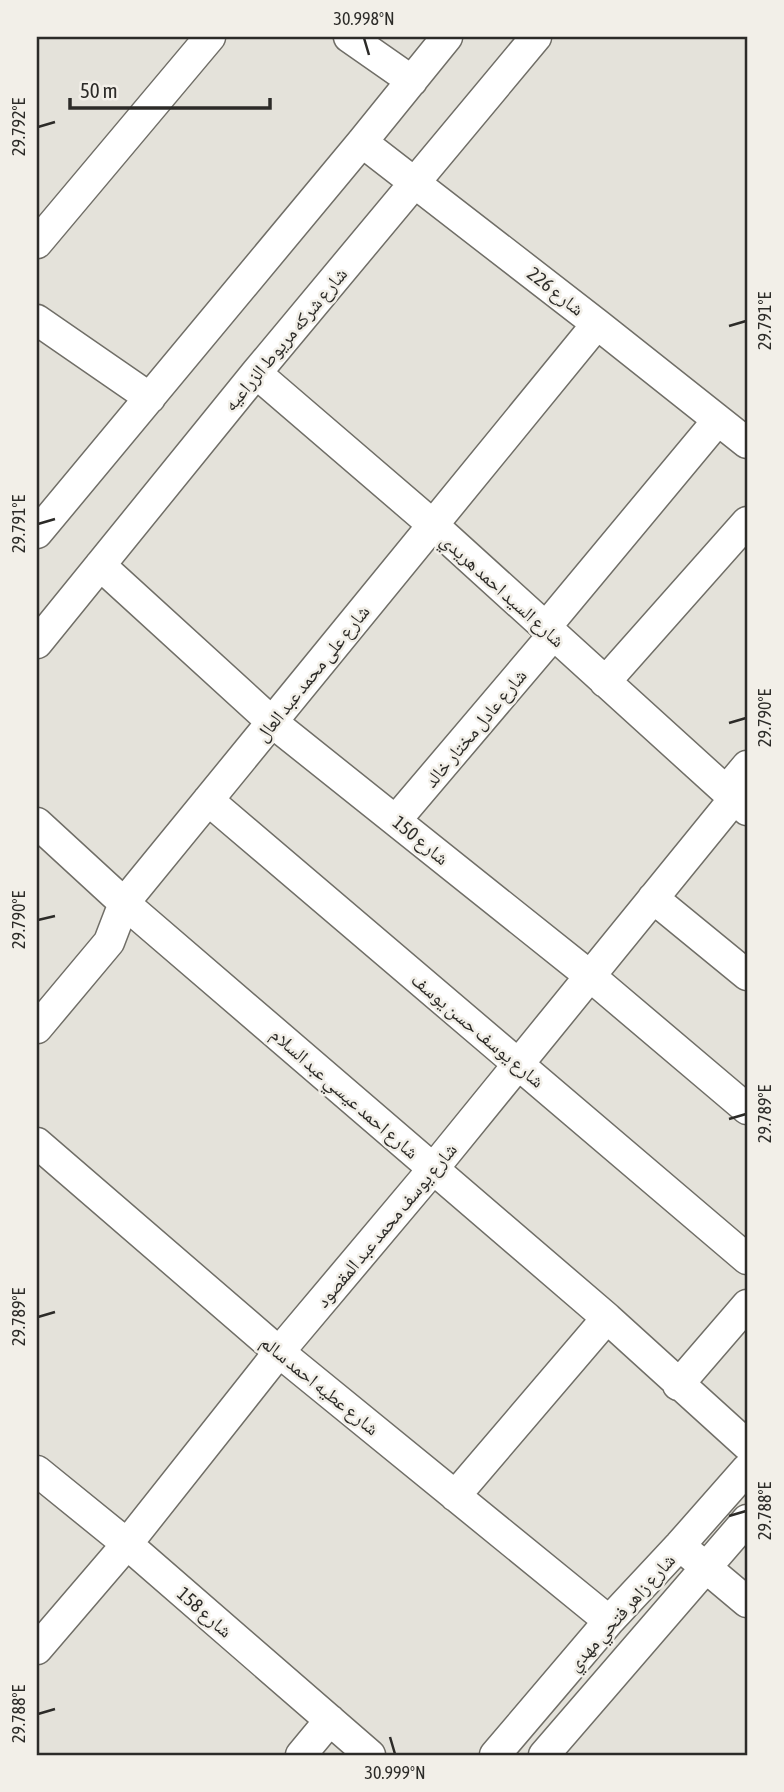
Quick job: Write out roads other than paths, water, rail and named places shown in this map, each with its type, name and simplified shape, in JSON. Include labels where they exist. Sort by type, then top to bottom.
[{"type":"street","points":[[37,243],[210,37]]},
{"type":"street","points":[[349,37],[412,80]]},
{"type":"street","points":[[39,528],[150,398],[447,37]]},
{"type":"street","name":"شارع شركه مريوط الزراعيه","points":[[37,643],[256,373],[536,37]]},
{"type":"street","name":"شارع 226","points":[[362,142],[747,443]]},
{"type":"street","points":[[37,320],[150,398]]},
{"type":"street","name":"شارع على محمد عبد العال","points":[[37,1028],[109,942],[124,903],[597,324]]},
{"type":"street","name":"شارع السيد احمد هريدي","points":[[256,373],[433,526],[736,800]]},
{"type":"street","name":"شارع عادل مختار خالد","points":[[396,820],[718,420]]},
{"type":"street","points":[[605,682],[747,523]]},
{"type":"street","name":"شارع 150","points":[[100,565],[272,722],[590,976],[747,1109]]},
{"type":"street","name":"شارع يوسف محمد عبد المقصود","points":[[37,1649],[127,1544],[279,1352],[736,800],[747,766]]},
{"type":"street","name":"شارع يوسف حسن يوسف","points":[[208,800],[747,1259]]},
{"type":"street","name":"شارع احمد عيسي عبد السلام","points":[[37,823],[124,903],[607,1318],[747,1445]]},
{"type":"street","points":[[653,898],[747,975]]},
{"type":"street","name":"شارع عطيه احمد سالم","points":[[37,1143],[279,1352],[609,1620]]},
{"type":"street","points":[[678,1385],[747,1306]]},
{"type":"street","points":[[455,1496],[607,1318]]},
{"type":"street","name":"شارع زاهر فتحي مهدي","points":[[495,1755],[609,1620],[747,1469]]},
{"type":"street","name":"شارع 158","points":[[37,1471],[127,1544],[370,1755]]},
{"type":"street","name":"شارع زاهر فتحي مهدي","points":[[544,1755],[747,1520]]},
{"type":"street","points":[[680,1545],[747,1602]]},
{"type":"street","points":[[301,1755],[330,1720]]}]
